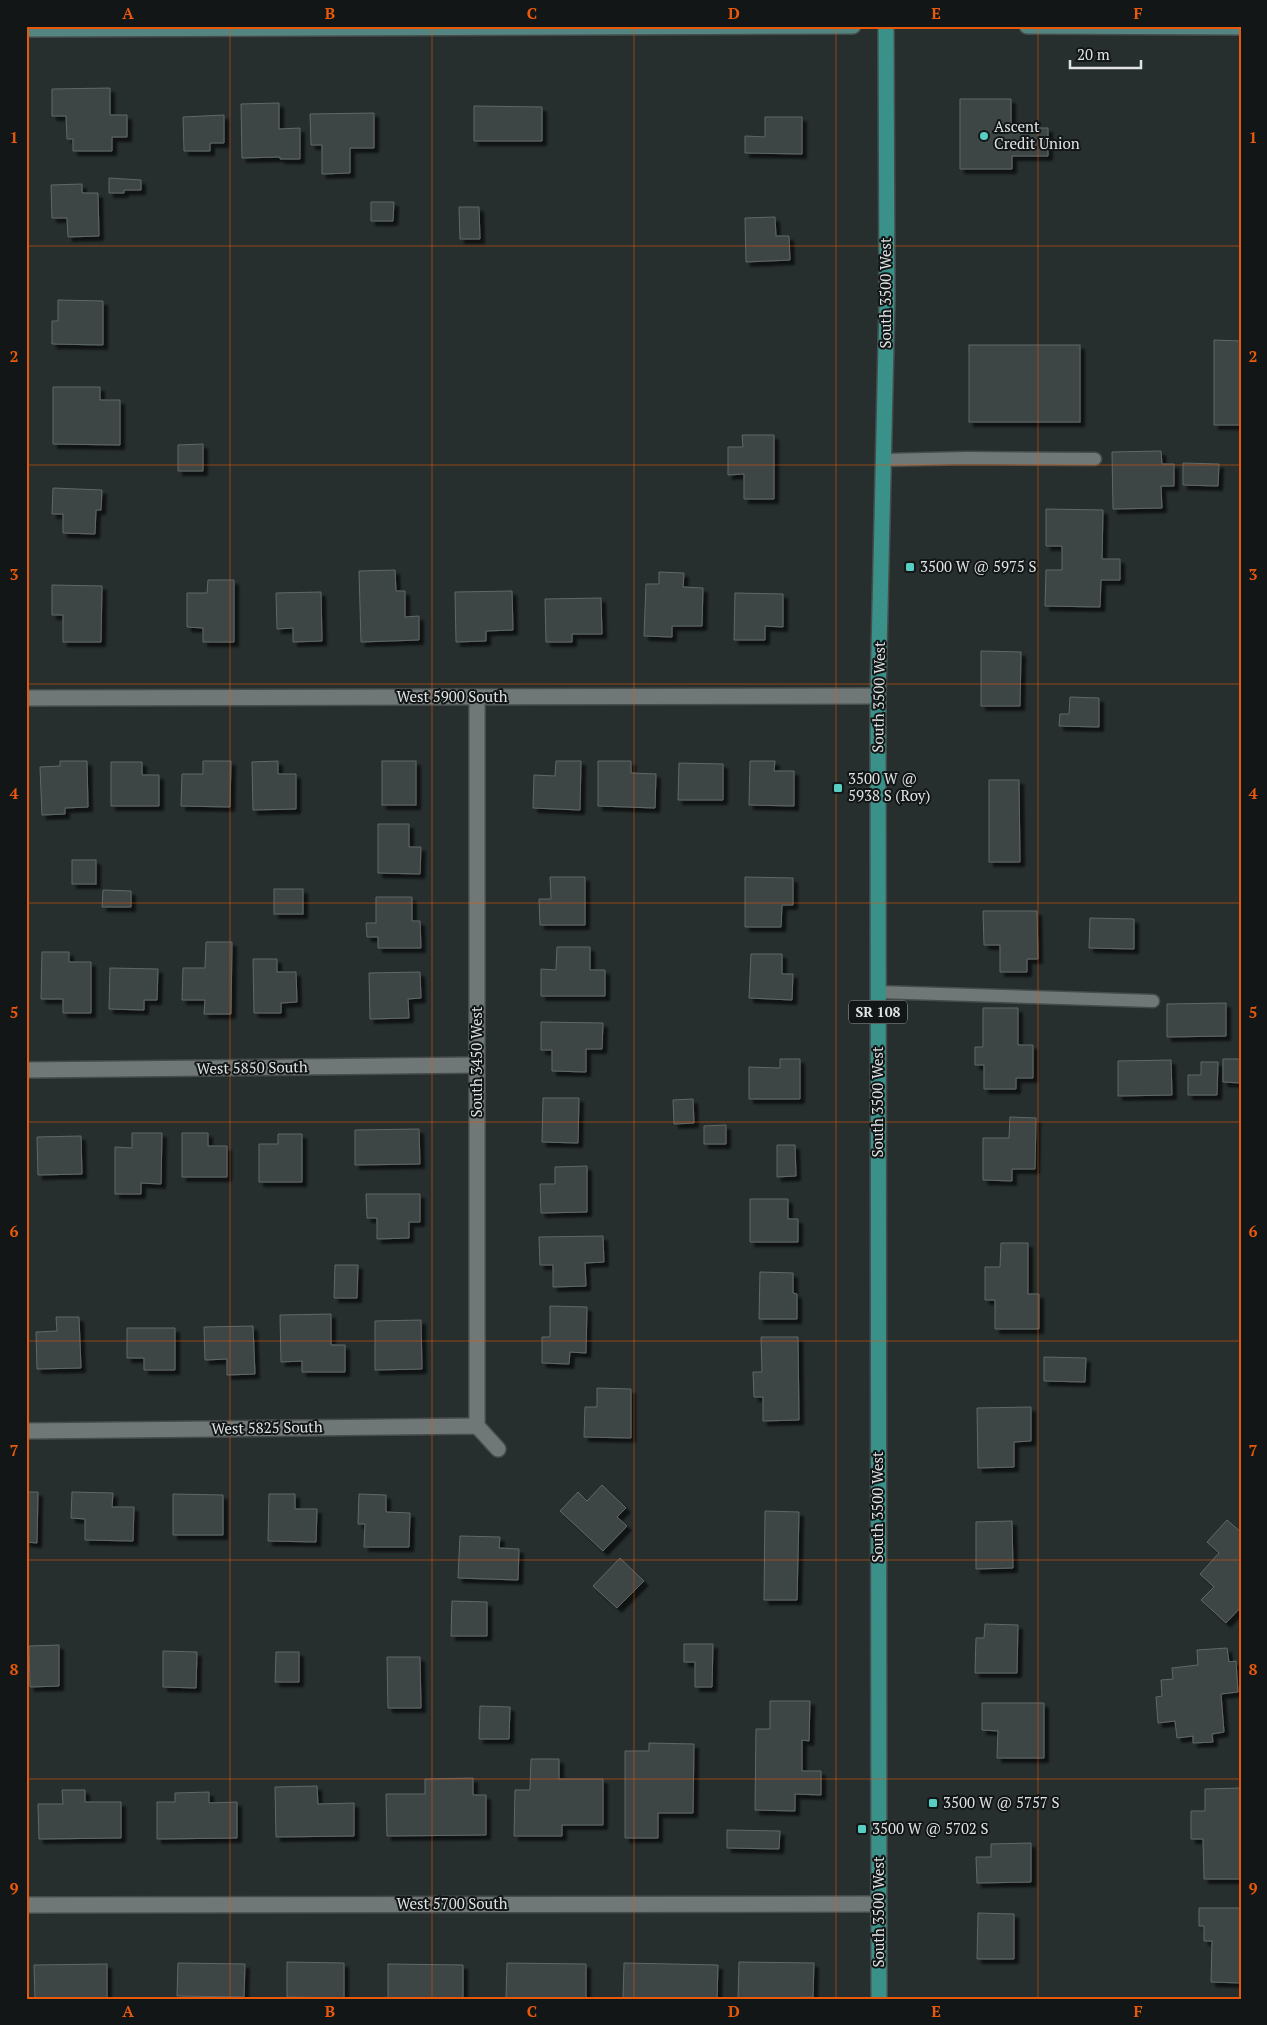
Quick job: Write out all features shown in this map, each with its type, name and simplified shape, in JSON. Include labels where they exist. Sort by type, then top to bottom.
[{"type":"main road","name":"South 3500 West","points":[[879,1999],[878,696],[887,300],[886,26]]},
{"type":"street","points":[[26,29],[853,26]]},
{"type":"street","points":[[1027,26],[1241,27]]},
{"type":"street","name":"West 5900 South","points":[[26,698],[878,696]]},
{"type":"street","name":"South 3450 West","points":[[477,697],[477,1426]]},
{"type":"street","name":"West 5850 South","points":[[26,1070],[477,1065]]},
{"type":"street","points":[[477,1426],[498,1449]]},
{"type":"street","name":"West 5825 South","points":[[26,1431],[477,1426]]},
{"type":"street","name":"West 5700 South","points":[[26,1905],[879,1904]]},
{"type":"lane","points":[[884,460],[967,458],[1095,459]]},
{"type":"lane","points":[[878,992],[1154,1001]]},
{"type":"building","points":[[110,88],[110,115],[127,115],[127,137],[112,137],[112,151],[73,151],[73,139],[67,139],[66,116],[52,116],[52,89]]},
{"type":"building","points":[[960,99],[1011,99],[1011,128],[1048,128],[1048,156],[1012,156],[1012,169],[960,169]]},
{"type":"building","points":[[279,103],[279,129],[300,128],[300,159],[280,159],[280,157],[242,158],[241,104]]},
{"type":"building","points":[[474,106],[542,107],[542,141],[474,141]]},
{"type":"building","points":[[374,113],[374,148],[350,148],[350,173],[322,174],[322,145],[311,145],[310,114]]},
{"type":"building","points":[[224,115],[224,143],[210,143],[210,151],[184,151],[183,117]]},
{"type":"building","points":[[765,117],[802,117],[802,154],[745,153],[745,136],[765,137]]},
{"type":"building","points":[[109,178],[141,180],[141,190],[124,190],[124,193],[109,193]]},
{"type":"building","points":[[82,184],[82,193],[98,193],[99,236],[68,237],[67,218],[52,218],[51,185]]},
{"type":"building","points":[[371,202],[394,202],[393,221],[371,221]]},
{"type":"building","points":[[459,207],[479,207],[480,239],[460,239]]},
{"type":"building","points":[[775,217],[776,236],[789,236],[790,260],[746,262],[745,218]]},
{"type":"building","points":[[58,300],[103,301],[103,345],[52,344],[52,321],[58,321]]},
{"type":"building","points":[[1214,340],[1241,341],[1241,425],[1214,425]]},
{"type":"building","points":[[969,345],[1080,345],[1080,422],[969,422]]},
{"type":"building","points":[[53,387],[100,387],[100,400],[120,400],[120,445],[53,444]]},
{"type":"building","points":[[742,435],[774,435],[774,499],[744,499],[744,474],[728,475],[728,447],[743,447]]},
{"type":"building","points":[[203,444],[203,471],[178,471],[178,445]]},
{"type":"building","points":[[1161,451],[1162,464],[1174,464],[1174,486],[1161,486],[1162,508],[1113,509],[1112,452]]},
{"type":"building","points":[[1183,463],[1219,464],[1218,486],[1183,485]]},
{"type":"building","points":[[53,488],[102,490],[101,510],[96,510],[95,534],[63,533],[63,514],[52,514]]},
{"type":"building","points":[[1046,509],[1103,510],[1102,559],[1120,559],[1120,580],[1101,580],[1100,607],[1045,606],[1046,570],[1062,570],[1062,546],[1046,546]]},
{"type":"building","points":[[395,570],[396,591],[405,591],[405,617],[419,616],[419,640],[361,642],[359,571]]},
{"type":"building","points":[[659,572],[684,573],[683,587],[703,588],[702,626],[672,626],[672,637],[644,636],[646,584],[659,584]]},
{"type":"building","points":[[208,580],[234,580],[234,642],[203,642],[203,628],[187,627],[187,593],[207,593]]},
{"type":"building","points":[[52,585],[102,586],[101,642],[63,642],[63,615],[52,615]]},
{"type":"building","points":[[512,591],[513,630],[486,631],[486,641],[456,642],[455,592]]},
{"type":"building","points":[[321,592],[322,641],[293,642],[293,628],[277,629],[276,593]]},
{"type":"building","points":[[735,593],[783,594],[783,627],[765,626],[765,640],[734,640]]},
{"type":"building","points":[[601,598],[602,634],[572,634],[572,642],[546,642],[545,599]]},
{"type":"building","points":[[981,651],[1021,652],[1020,706],[981,706]]},
{"type":"building","points":[[1070,697],[1099,698],[1099,727],[1059,726],[1060,714],[1069,714]]},
{"type":"building","points":[[60,761],[87,761],[88,807],[65,808],[65,814],[42,815],[40,767],[60,766]]},
{"type":"building","points":[[203,761],[231,761],[230,807],[181,806],[182,774],[203,774]]},
{"type":"building","points":[[278,761],[278,774],[296,774],[296,809],[253,810],[252,762]]},
{"type":"building","points":[[382,761],[416,761],[416,805],[382,805]]},
{"type":"building","points":[[556,761],[581,761],[580,810],[533,808],[534,775],[555,776]]},
{"type":"building","points":[[598,761],[631,761],[631,773],[656,774],[655,808],[598,806]]},
{"type":"building","points":[[750,761],[775,761],[774,771],[794,771],[794,806],[749,805]]},
{"type":"building","points":[[111,762],[142,762],[142,775],[159,775],[159,806],[111,806]]},
{"type":"building","points":[[679,763],[723,764],[723,800],[678,800]]},
{"type":"building","points":[[989,780],[1019,780],[1020,862],[989,862]]},
{"type":"building","points":[[378,824],[409,824],[409,847],[421,847],[420,874],[378,873]]},
{"type":"building","points":[[72,860],[96,860],[96,884],[72,884]]},
{"type":"building","points":[[550,877],[585,877],[585,925],[540,925],[539,899],[551,899]]},
{"type":"building","points":[[745,877],[793,878],[793,905],[782,905],[781,927],[745,927]]},
{"type":"building","points":[[274,889],[303,889],[303,914],[274,914]]},
{"type":"building","points":[[103,890],[131,891],[131,907],[102,907]]},
{"type":"building","points":[[376,897],[412,897],[412,921],[420,921],[421,948],[378,948],[378,937],[367,937],[366,923],[376,923]]},
{"type":"building","points":[[983,911],[1037,911],[1038,959],[1027,959],[1027,972],[1000,972],[1000,945],[984,945]]},
{"type":"building","points":[[1090,918],[1134,919],[1134,949],[1089,948]]},
{"type":"building","points":[[206,942],[232,942],[231,1014],[204,1014],[205,1000],[182,1000],[183,968],[205,968]]},
{"type":"building","points":[[557,947],[590,947],[590,970],[605,970],[605,996],[541,996],[541,969],[556,970]]},
{"type":"building","points":[[42,952],[69,952],[69,962],[91,962],[91,1013],[63,1013],[63,999],[41,999]]},
{"type":"building","points":[[751,954],[782,954],[782,974],[793,974],[792,1000],[749,998]]},
{"type":"building","points":[[253,959],[277,959],[277,972],[296,972],[297,1002],[281,1003],[281,1013],[254,1013]]},
{"type":"building","points":[[110,968],[158,969],[157,1000],[144,1000],[144,1010],[109,1009]]},
{"type":"building","points":[[420,972],[421,998],[408,999],[409,1018],[370,1019],[369,973]]},
{"type":"building","points":[[1226,1003],[1226,1036],[1167,1037],[1167,1004]]},
{"type":"building","points":[[983,1008],[1018,1008],[1018,1045],[1033,1045],[1033,1078],[1016,1078],[1016,1089],[984,1089],[984,1065],[975,1065],[975,1047],[983,1047]]},
{"type":"building","points":[[541,1022],[603,1023],[602,1049],[586,1049],[586,1072],[552,1071],[552,1050],[541,1050]]},
{"type":"building","points":[[780,1059],[800,1059],[800,1099],[749,1099],[749,1067],[780,1068]]},
{"type":"building","points":[[1223,1059],[1240,1059],[1240,1083],[1223,1082]]},
{"type":"building","points":[[1171,1060],[1172,1095],[1118,1096],[1118,1061]]},
{"type":"building","points":[[1201,1062],[1218,1062],[1217,1095],[1188,1095],[1188,1075],[1201,1075]]},
{"type":"building","points":[[543,1098],[579,1098],[578,1143],[542,1142]]},
{"type":"building","points":[[693,1099],[694,1123],[674,1124],[673,1100]]},
{"type":"building","points":[[1010,1117],[1036,1118],[1035,1169],[1012,1169],[1012,1181],[983,1180],[983,1138],[1009,1138]]},
{"type":"building","points":[[726,1125],[726,1144],[704,1144],[704,1126]]},
{"type":"building","points":[[419,1129],[420,1164],[355,1165],[355,1130]]},
{"type":"building","points":[[132,1133],[162,1133],[161,1184],[141,1183],[141,1194],[115,1194],[115,1147],[132,1148]]},
{"type":"building","points":[[182,1133],[208,1133],[208,1146],[227,1146],[227,1177],[182,1177]]},
{"type":"building","points":[[278,1134],[302,1134],[302,1182],[259,1182],[259,1144],[278,1144]]},
{"type":"building","points":[[81,1136],[82,1174],[38,1175],[37,1137]]},
{"type":"building","points":[[777,1145],[795,1145],[796,1176],[777,1177]]},
{"type":"building","points":[[587,1166],[587,1212],[541,1213],[540,1184],[555,1184],[555,1167]]},
{"type":"building","points":[[366,1194],[420,1194],[420,1222],[409,1222],[409,1238],[377,1239],[377,1218],[367,1218]]},
{"type":"building","points":[[750,1199],[788,1199],[788,1219],[798,1219],[798,1242],[750,1242]]},
{"type":"building","points":[[603,1236],[604,1262],[585,1263],[586,1286],[553,1287],[553,1265],[540,1265],[539,1237]]},
{"type":"building","points":[[1001,1243],[1028,1243],[1028,1294],[1039,1294],[1039,1329],[995,1329],[995,1300],[985,1300],[985,1267],[1000,1267]]},
{"type":"building","points":[[335,1265],[358,1265],[357,1298],[334,1298]]},
{"type":"building","points":[[760,1272],[793,1273],[793,1293],[797,1294],[797,1319],[759,1319]]},
{"type":"building","points":[[550,1306],[587,1307],[586,1353],[570,1352],[569,1364],[542,1363],[542,1337],[550,1337]]},
{"type":"building","points":[[331,1314],[331,1345],[345,1345],[345,1372],[302,1372],[302,1361],[281,1362],[280,1315]]},
{"type":"building","points":[[56,1317],[79,1317],[81,1368],[37,1369],[36,1332],[57,1331]]},
{"type":"building","points":[[421,1320],[422,1369],[375,1370],[375,1321]]},
{"type":"building","points":[[253,1326],[255,1374],[227,1375],[227,1359],[205,1360],[204,1327]]},
{"type":"building","points":[[127,1328],[175,1328],[175,1370],[144,1370],[144,1358],[127,1358]]},
{"type":"building","points":[[761,1337],[798,1337],[799,1420],[763,1421],[763,1397],[754,1397],[753,1372],[762,1372]]},
{"type":"building","points":[[1044,1357],[1086,1358],[1085,1382],[1044,1381]]},
{"type":"building","points":[[597,1388],[631,1389],[631,1438],[584,1437],[585,1407],[597,1407]]},
{"type":"building","points":[[1031,1407],[1031,1441],[1014,1442],[1014,1467],[978,1468],[977,1408]]},
{"type":"building","points":[[602,1485],[626,1508],[617,1517],[627,1526],[603,1551],[560,1511],[578,1492],[587,1501]]},
{"type":"building","points":[[26,1492],[38,1492],[37,1543],[26,1542]]},
{"type":"building","points":[[72,1492],[113,1493],[112,1507],[134,1507],[133,1541],[85,1540],[85,1519],[71,1518]]},
{"type":"building","points":[[173,1494],[223,1495],[223,1535],[173,1535]]},
{"type":"building","points":[[269,1494],[295,1494],[295,1509],[317,1509],[316,1542],[268,1541]]},
{"type":"building","points":[[359,1494],[386,1495],[386,1512],[410,1513],[409,1547],[364,1547],[365,1524],[358,1524]]},
{"type":"building","points":[[765,1511],[799,1512],[797,1600],[764,1600]]},
{"type":"building","points":[[1227,1520],[1241,1532],[1241,1607],[1226,1623],[1201,1600],[1214,1587],[1200,1574],[1219,1553],[1207,1542]]},
{"type":"building","points":[[1012,1521],[1013,1568],[976,1569],[976,1522]]},
{"type":"building","points":[[460,1536],[500,1537],[499,1548],[519,1549],[518,1580],[458,1578]]},
{"type":"building","points":[[620,1558],[644,1581],[617,1608],[593,1586]]},
{"type":"building","points":[[452,1601],[487,1602],[487,1636],[451,1636]]},
{"type":"building","points":[[985,1624],[1018,1625],[1017,1673],[975,1673],[976,1638],[984,1638]]},
{"type":"building","points":[[684,1644],[713,1644],[712,1687],[695,1687],[695,1662],[684,1662]]},
{"type":"building","points":[[59,1645],[59,1686],[30,1687],[29,1646]]},
{"type":"building","points":[[1227,1648],[1229,1662],[1236,1661],[1238,1692],[1221,1694],[1224,1732],[1212,1734],[1213,1742],[1193,1743],[1193,1736],[1177,1738],[1175,1721],[1158,1723],[1156,1697],[1162,1696],[1161,1680],[1173,1679],[1172,1668],[1198,1665],[1197,1650]]},
{"type":"building","points":[[163,1651],[197,1652],[196,1688],[163,1687]]},
{"type":"building","points":[[276,1652],[299,1652],[299,1682],[275,1682]]},
{"type":"building","points":[[387,1657],[420,1657],[421,1708],[388,1708]]},
{"type":"building","points":[[770,1701],[810,1701],[809,1741],[802,1740],[802,1771],[821,1771],[821,1795],[795,1794],[795,1811],[755,1810],[756,1729],[770,1729]]},
{"type":"building","points":[[982,1703],[1044,1703],[1044,1758],[997,1758],[998,1731],[982,1730]]},
{"type":"building","points":[[480,1706],[510,1707],[509,1739],[479,1739]]},
{"type":"building","points":[[649,1743],[694,1744],[693,1813],[658,1813],[658,1838],[625,1838],[625,1751],[649,1751]]},
{"type":"building","points":[[531,1759],[559,1759],[559,1779],[603,1779],[603,1825],[562,1825],[562,1836],[514,1836],[515,1790],[530,1790]]},
{"type":"building","points":[[473,1778],[473,1795],[486,1795],[486,1835],[387,1836],[386,1794],[425,1794],[425,1779]]},
{"type":"building","points":[[317,1786],[318,1804],[354,1803],[354,1836],[276,1837],[275,1787]]},
{"type":"building","points":[[1241,1788],[1241,1879],[1204,1879],[1203,1839],[1191,1839],[1191,1811],[1205,1811],[1205,1789]]},
{"type":"building","points":[[62,1790],[85,1790],[85,1802],[121,1802],[121,1838],[39,1839],[38,1804],[63,1804]]},
{"type":"building","points":[[209,1792],[209,1803],[237,1802],[237,1838],[157,1839],[157,1802],[175,1802],[175,1793]]},
{"type":"building","points":[[727,1830],[780,1831],[779,1849],[727,1848]]},
{"type":"building","points":[[1031,1843],[1031,1882],[977,1883],[976,1857],[991,1857],[991,1844]]},
{"type":"building","points":[[1199,1908],[1241,1908],[1241,1983],[1211,1982],[1212,1941],[1204,1941],[1204,1926],[1199,1926]]},
{"type":"building","points":[[978,1913],[1014,1914],[1014,1959],[977,1959]]},
{"type":"building","points":[[287,1962],[344,1963],[344,1998],[287,1997]]},
{"type":"building","points":[[739,1962],[814,1963],[813,1997],[738,1999]]},
{"type":"building","points":[[178,1963],[245,1964],[244,1997],[177,1996]]},
{"type":"building","points":[[507,1963],[586,1964],[586,1999],[506,1998]]},
{"type":"building","points":[[624,1963],[718,1965],[717,1999],[623,1999]]},
{"type":"building","points":[[107,1964],[107,1999],[35,1999],[34,1965]]},
{"type":"building","points":[[388,1964],[463,1965],[463,1999],[388,1999]]},
{"type":"place","name":"Ascent Credit Union","points":[[984,136]]},
{"type":"place","name":"3500 W @ 5975 S","points":[[910,567]]},
{"type":"place","name":"3500 W @ 5938 S (Roy)","points":[[838,788]]},
{"type":"place","name":"3500 W @ 5757 S","points":[[933,1803]]},
{"type":"place","name":"3500 W @ 5702 S","points":[[862,1829]]}]
